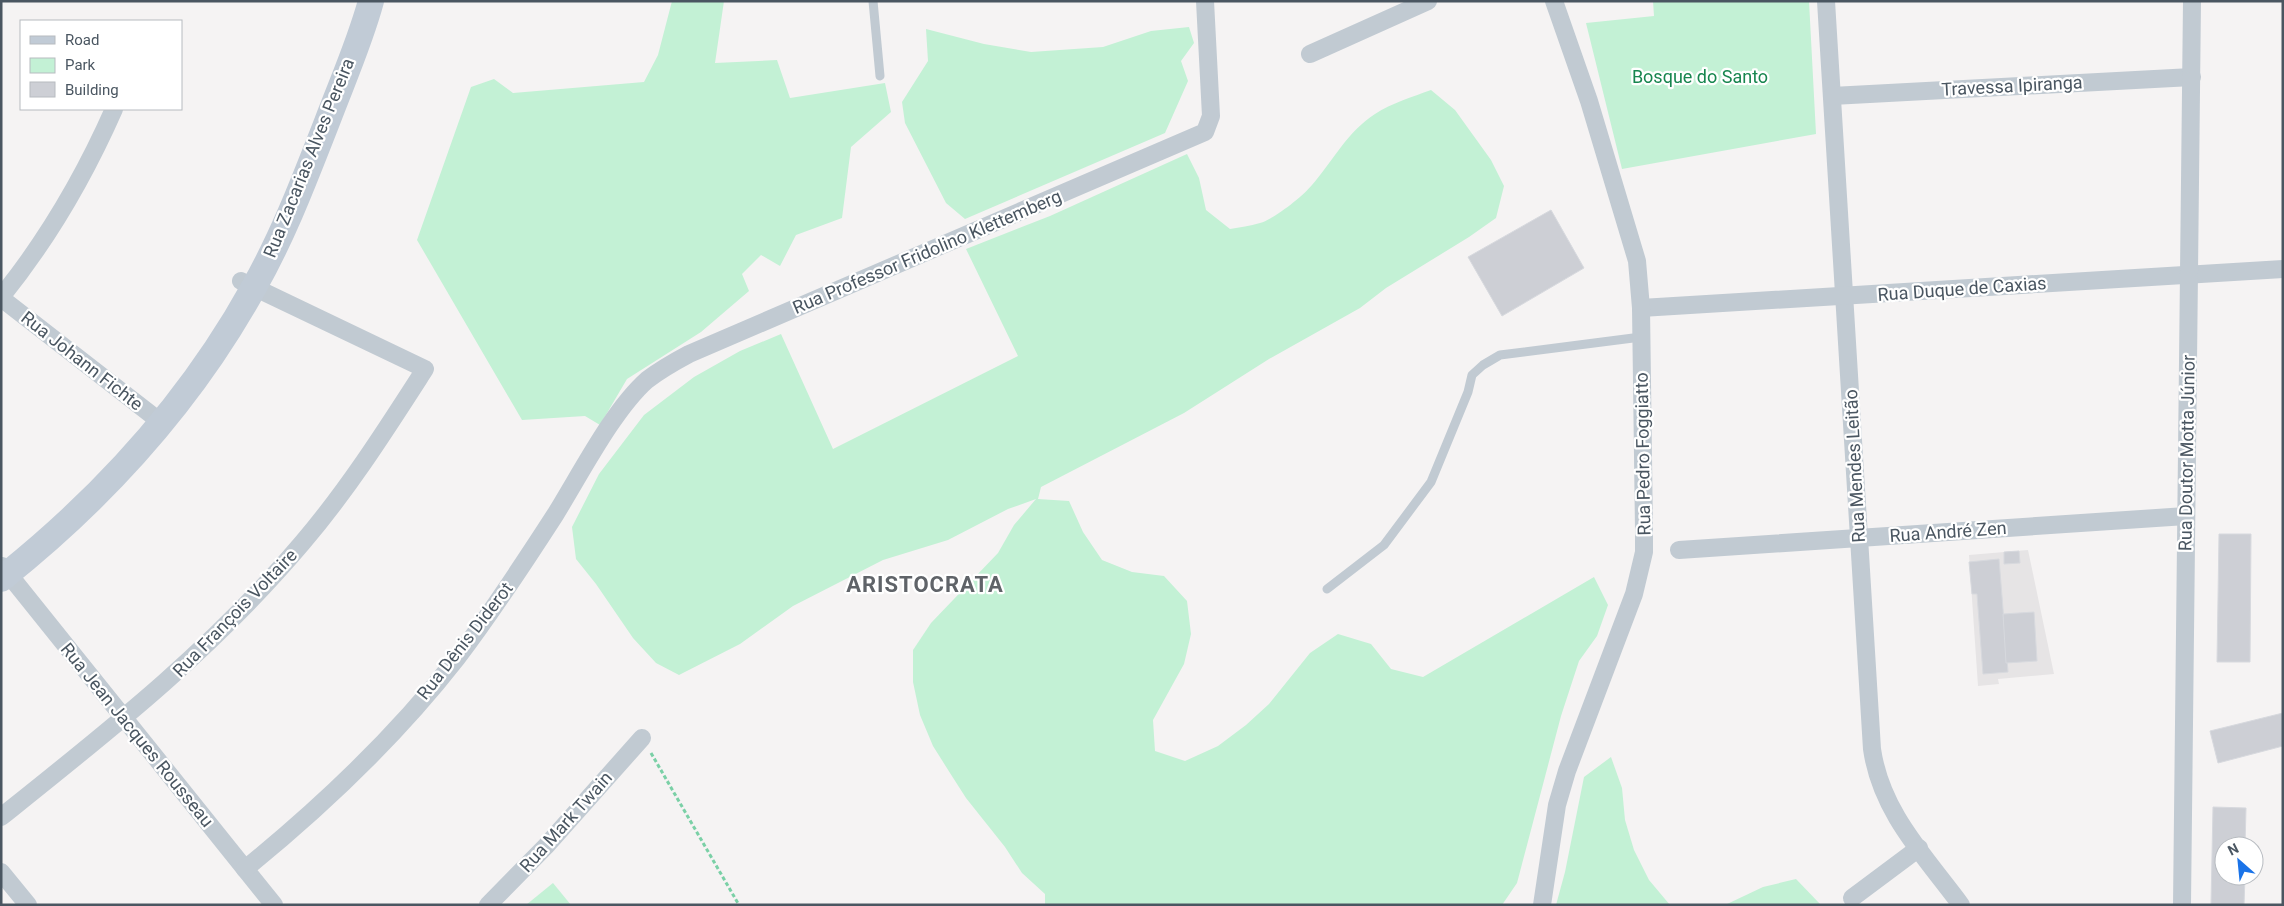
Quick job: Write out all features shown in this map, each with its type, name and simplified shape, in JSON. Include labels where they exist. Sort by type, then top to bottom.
[{"type":"street","name":"Rua Zacarias Alves Pereira","points":[[247,284],[344,35],[354,1]]},
{"type":"street","name":"Rua Zacarias Alves Pereira","points":[[3,569],[85,485],[156,418],[199,348],[247,284],[303,182],[371,1]]},
{"type":"street","name":"Rua Professor Fridolino Klettemberg","points":[[646,381],[689,354],[1198,136],[1209,126],[1211,116],[1205,1]]},
{"type":"street","points":[[1310,54],[1428,1]]},
{"type":"street","name":"Rua Pedro Foggiatto","points":[[1542,905],[1557,805],[1567,771],[1634,594],[1644,552],[1641,308],[1640,283],[1634,246],[1589,101],[1554,1]]},
{"type":"street","name":"Rua Mendes Leitão","points":[[1826,1],[1872,749],[1876,774],[1894,814],[1960,905]]},
{"type":"street","name":"Rua Doutor Motta Júnior","points":[[2182,905],[2192,1]]},
{"type":"street","name":"Travessa Ipiranga","points":[[1832,96],[2192,77]]},
{"type":"street","points":[[1,297],[20,273],[68,203],[88,167],[114,110]]},
{"type":"street","name":"Rua Duque de Caxias","points":[[1641,308],[2283,269]]},
{"type":"street","name":"Rua François Voltaire","points":[[1,817],[124,719],[202,650],[303,542],[355,475],[425,369],[247,284]]},
{"type":"street","name":"Rua Johann Fichte","points":[[1,297],[156,418]]},
{"type":"street","name":"Rua Dênis Diderot","points":[[245,869],[323,800],[377,746],[456,659],[537,544],[627,403],[646,381]]},
{"type":"street","name":"Rua André Zen","points":[[1680,550],[2186,516]]},
{"type":"street","name":"Rua Jean Jacques Rousseau","points":[[3,569],[274,905]]},
{"type":"street","name":"Rua Mark Twain","points":[[488,905],[546,846],[642,738]]},
{"type":"street","points":[[1852,898],[1919,848]]},
{"type":"street","points":[[1,872],[28,905]]},
{"type":"lane","points":[[873,1],[880,76]]},
{"type":"lane","points":[[1327,589],[1384,545],[1431,482],[1468,392],[1472,375],[1483,365],[1500,355],[1641,337]]},
{"type":"path","points":[[642,738],[738,905]]},
{"type":"shaded area","points":[[2028,550],[2054,674],[1998,679],[1999,684],[1978,686],[1969,555]]},
{"type":"green space","points":[[672,1],[724,1],[715,63],[777,60],[790,98],[885,83],[891,112],[851,147],[842,218],[796,235],[780,266],[761,255],[742,274],[749,291],[701,332],[627,379],[600,425],[585,416],[522,420],[417,240],[471,87],[494,79],[513,93],[644,82],[658,55]]},
{"type":"green space","name":"Bosque do Santo","points":[[1653,1],[1809,1],[1816,134],[1622,169],[1586,23],[1654,16]]},
{"type":"green space","points":[[1189,27],[1194,43],[1181,61],[1188,81],[1165,133],[965,219],[946,203],[905,123],[902,102],[928,61],[926,29],[984,44],[1031,52],[1103,47],[1151,31]]},
{"type":"green space","points":[[1431,90],[1455,110],[1491,160],[1504,186],[1496,218],[1469,237],[1386,288],[1360,308],[1269,359],[1184,413],[1041,487],[1038,499],[1069,501],[1083,532],[1102,560],[1132,572],[1164,576],[1187,601],[1191,634],[1184,664],[1153,720],[1155,751],[1185,761],[1218,746],[1246,725],[1269,704],[1310,653],[1338,634],[1371,644],[1391,669],[1423,677],[1594,577],[1608,605],[1597,636],[1579,661],[1561,716],[1517,883],[1502,905],[1045,905],[1045,894],[1022,873],[1005,847],[966,798],[933,746],[920,715],[913,682],[913,650],[931,623],[998,553],[1014,525],[1036,499],[1008,509],[948,540],[883,560],[793,606],[740,644],[679,675],[656,663],[633,638],[596,584],[576,559],[572,527],[599,474],[644,415],[694,377],[740,351],[781,334],[833,449],[1018,356],[966,249],[1050,216],[1187,154],[1199,178],[1206,210],[1230,229],[1266,221],[1295,201],[1307,190],[1320,176],[1348,138],[1365,121],[1402,100]]},
{"type":"green space","points":[[1611,757],[1622,788],[1625,820],[1634,850],[1649,880],[1670,905],[1556,905],[1565,872],[1584,777]]},
{"type":"green space","points":[[1796,879],[1821,905],[1725,905],[1763,887]]},
{"type":"green space","points":[[553,883],[571,905],[526,905]]},
{"type":"building","points":[[1551,210],[1584,268],[1502,316],[1468,257]]},
{"type":"building","points":[[2219,534],[2251,534],[2250,662],[2217,662]]},
{"type":"building","points":[[2019,551],[2020,563],[2004,564],[2004,552]]},
{"type":"building","points":[[1999,559],[2008,672],[1983,674],[1977,594],[1972,594],[1969,562]]},
{"type":"building","points":[[2034,612],[2037,661],[2006,663],[2003,614]]},
{"type":"building","points":[[2283,713],[2283,746],[2218,763],[2210,731]]},
{"type":"building","points":[[2213,807],[2246,808],[2245,836],[2214,836],[2214,886],[2245,886],[2244,905],[2211,905]]},
{"type":"district","name":"ARISTOCRATA","points":[[925,584]]}]
